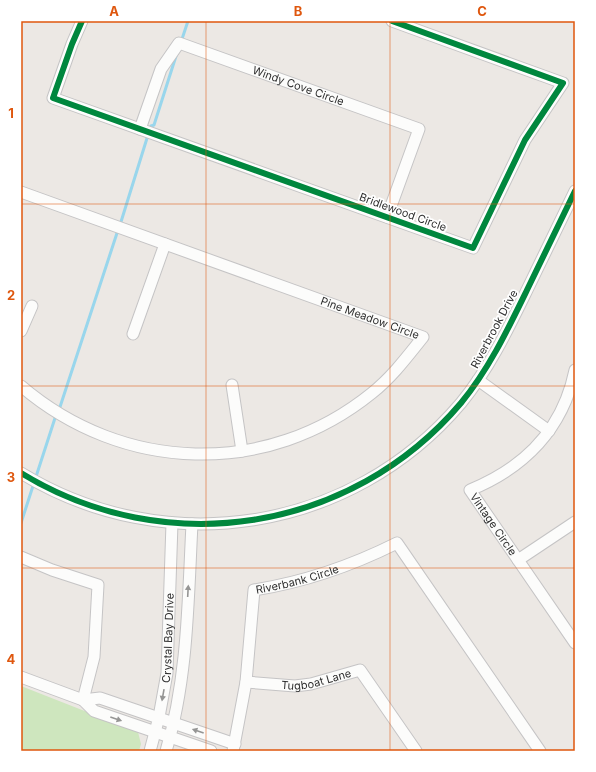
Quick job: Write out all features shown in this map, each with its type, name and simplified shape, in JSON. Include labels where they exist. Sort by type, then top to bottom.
[{"type":"street","name":"Bridlewood Circle","points":[[82,21],[53,98],[473,248],[525,140],[537,119],[563,82],[392,21]]},
{"type":"street","name":"Windy Cove Circle","points":[[140,129],[162,69],[179,43],[419,129],[387,217]]},
{"type":"street","name":"Riverbrook Drive","points":[[21,473],[54,491],[104,510],[127,516],[172,523],[192,524],[221,524],[274,516],[303,509],[357,486],[401,459],[418,445],[440,425],[478,380],[507,331],[575,191]]},
{"type":"street","name":"Pine Meadow Circle","points":[[21,192],[423,337],[390,376],[350,409],[304,434],[276,443],[242,451],[209,454],[181,454],[135,446],[90,431],[69,420],[49,408],[21,386]]},
{"type":"street","points":[[133,334],[165,244]]},
{"type":"street","points":[[21,331],[32,306]]},
{"type":"street","name":"Vintage Circle","points":[[573,637],[470,490],[503,474],[521,461],[550,430],[567,398],[575,370]]},
{"type":"street","points":[[478,380],[550,430]]},
{"type":"street","points":[[232,385],[242,451]]},
{"type":"street","points":[[518,560],[575,522]]},
{"type":"street","name":"Crystal Bay Drive","points":[[150,751],[159,717],[167,673],[172,523]]},
{"type":"street","name":"Crystal Bay Drive","points":[[166,751],[174,723],[182,671],[186,630],[192,524]]},
{"type":"street","name":"Riverbank Circle","points":[[83,700],[100,698],[159,717],[234,747],[246,682],[254,590],[303,580],[338,570],[397,543],[540,751]]},
{"type":"street","points":[[21,557],[52,570],[98,585],[94,657],[83,700]]},
{"type":"street","name":"Tugboat Lane","points":[[246,682],[295,686],[310,684],[360,670],[416,751]]},
{"type":"street","points":[[21,677],[83,700],[94,711],[210,751]]},
{"type":"green space","points":[[21,686],[138,732],[141,744],[139,751],[21,751]]},
{"type":"waterway","points":[[181,42],[188,21]]},
{"type":"waterway","points":[[150,129],[151,126],[154,125],[177,53]]},
{"type":"waterway","points":[[120,225],[148,135]]},
{"type":"waterway","points":[[59,410],[118,230]]},
{"type":"waterway","points":[[21,523],[56,415]]},
{"type":"cycle path","points":[[82,21],[72,44],[53,98],[473,248],[525,140],[563,83],[392,21]]},
{"type":"cycle path","points":[[21,473],[77,501],[135,517],[194,524],[254,520],[311,505],[366,481],[416,447],[461,403],[471,390],[489,363],[505,334],[575,191]]}]
